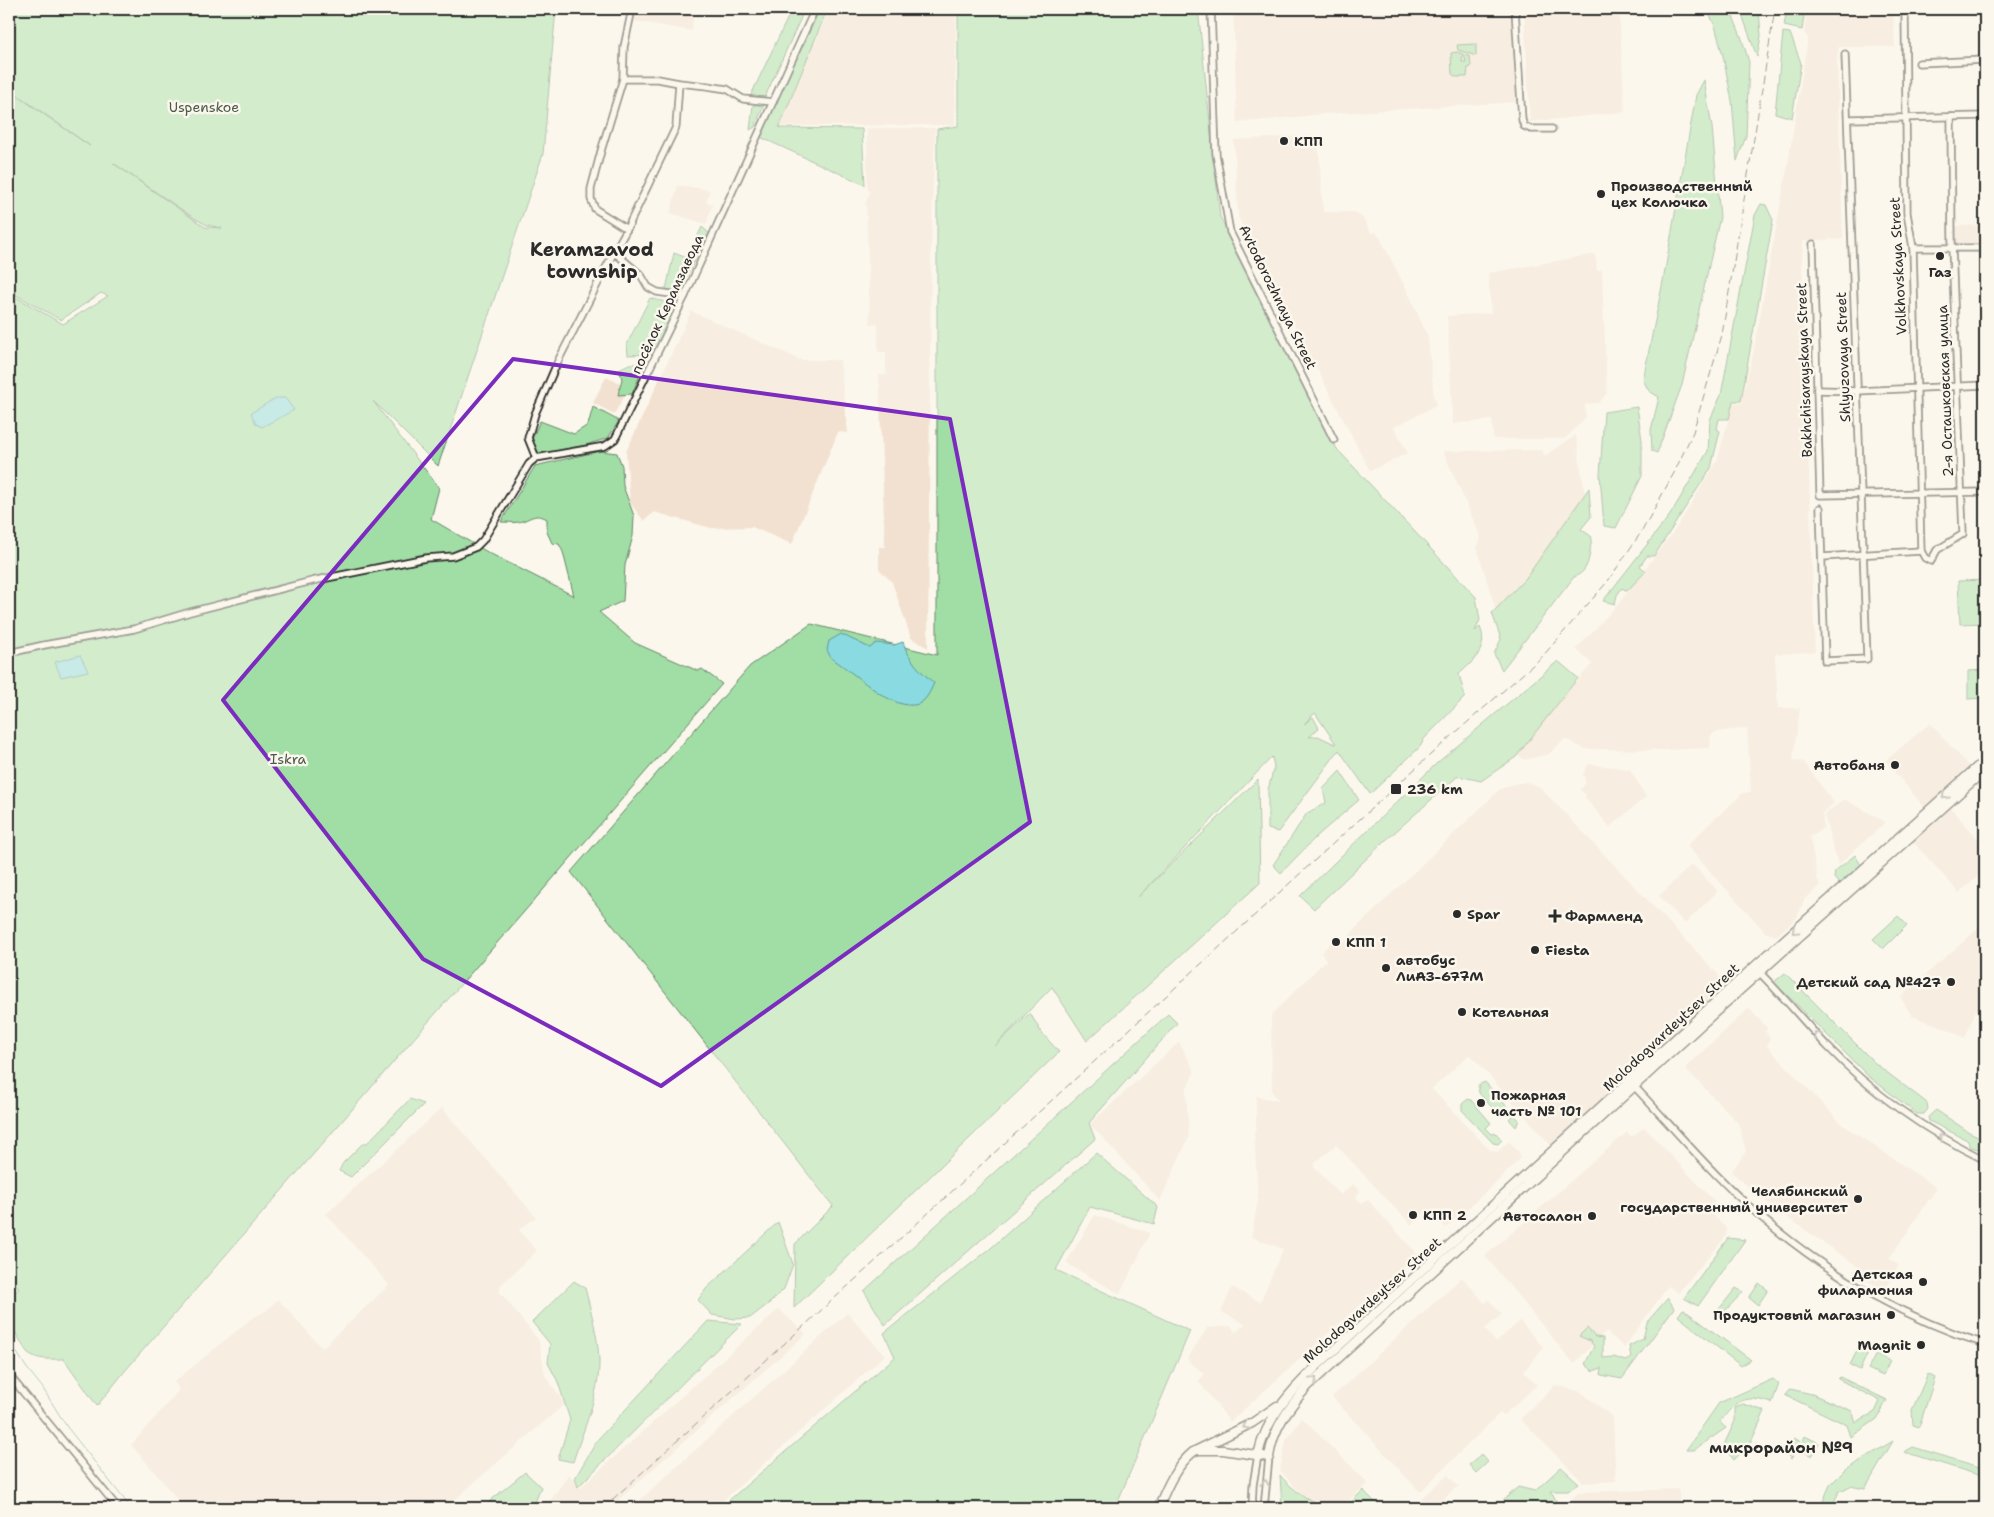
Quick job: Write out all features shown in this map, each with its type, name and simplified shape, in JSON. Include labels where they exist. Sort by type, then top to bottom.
[{"type":"main road","name":"Molodogvardeytsev Street","points":[[1916,828],[1985,760]]},
{"type":"main road","name":"Molodogvardeytsev Street","points":[[1258,1456],[1266,1427],[1286,1398],[1317,1366],[1456,1245],[1778,951],[1916,828],[1985,770]]},
{"type":"main road","name":"Molodogvardeytsev Street","points":[[1269,1457],[1276,1430],[1295,1401],[1308,1386],[1456,1245]]},
{"type":"main road","points":[[1158,1508],[1180,1465],[1198,1450],[1252,1423],[1286,1398]]},
{"type":"main road","points":[[1198,1450],[1223,1450],[1269,1457]]},
{"type":"street","points":[[627,229],[595,209],[591,199],[591,189],[623,78],[624,48],[632,9]]},
{"type":"street","points":[[623,78],[658,79],[679,84],[727,89],[743,99],[773,102],[815,9]]},
{"type":"street","name":"Avtodorozhnaya Street","points":[[1211,9],[1216,154],[1230,232],[1334,440]]},
{"type":"street","points":[[1515,9],[1524,126],[1531,130],[1552,129]]},
{"type":"street","name":"Volkhovskaya Street","points":[[1905,9],[1907,213],[1913,248],[1915,388],[1921,551]]},
{"type":"street","name":"Shlyuzovaya Street","points":[[1822,557],[1825,661],[1866,659],[1845,54]]},
{"type":"street","points":[[1919,63],[1985,60]]},
{"type":"street","points":[[9,653],[134,629],[286,587],[426,558],[453,556],[476,547],[483,540],[529,464],[536,458],[528,438],[535,414],[558,361],[627,229],[676,127],[679,84]]},
{"type":"street","name":"посёлок Керамзавода","points":[[536,458],[605,446],[614,439],[685,296],[773,102]]},
{"type":"street","points":[[1848,120],[1985,116]]},
{"type":"street","name":"2-я Осташковская улица","points":[[1921,551],[1925,558],[1931,561],[1937,550],[1963,534],[1952,247],[1951,117]]},
{"type":"street","name":"Bakhchisarayskaya Street","points":[[1813,244],[1820,495],[1860,494]]},
{"type":"street","points":[[1913,248],[1985,248]]},
{"type":"street","points":[[614,252],[641,275],[648,287],[657,292],[685,296]]},
{"type":"street","points":[[1817,390],[1856,391],[1985,385]]},
{"type":"street","points":[[1860,494],[1985,492]]},
{"type":"street","points":[[1820,508],[1822,557],[1921,551]]},
{"type":"street","points":[[1757,970],[1828,1047],[1888,1100],[1939,1135],[1985,1160]]},
{"type":"street","points":[[1632,1084],[1727,1185],[1773,1227],[1796,1245],[1868,1292],[1952,1333],[1985,1344]]},
{"type":"street","points":[[9,1375],[118,1508]]},
{"type":"street","name":"Molodogvardeytsev Street","points":[[1252,1508],[1253,1485],[1258,1456]]},
{"type":"street","name":"Molodogvardeytsev Street","points":[[1264,1508],[1269,1457]]},
{"type":"highlighted area","points":[[513,359],[950,419],[1030,822],[661,1086],[423,959],[223,700]]},
{"type":"shaded area","points":[[636,9],[694,9],[692,31],[633,21]]},
{"type":"shaded area","points":[[829,9],[956,9],[955,125],[780,126]]},
{"type":"shaded area","points":[[1233,9],[1512,9],[1518,102],[1324,114],[1237,123]]},
{"type":"shaded area","points":[[1524,9],[1619,9],[1625,112],[1530,122]]},
{"type":"shaded area","points":[[1807,9],[1893,9],[1895,47],[1839,47],[1837,60],[1843,239],[1803,241],[1802,263],[1815,652],[1775,654],[1778,708],[1800,708],[1793,760],[1804,762],[1834,803],[1821,815],[1823,817],[1823,828],[1810,837],[1820,886],[1805,899],[1797,917],[1777,936],[1766,933],[1687,846],[1743,793],[1751,792],[1747,728],[1716,732],[1711,735],[1710,748],[1667,750],[1584,749],[1565,739],[1549,754],[1525,760],[1514,753],[1592,664],[1576,649],[1619,603],[1677,527],[1717,461],[1733,403],[1741,403],[1753,354],[1788,163],[1808,38],[1804,32]]},
{"type":"shaded area","points":[[867,128],[935,128],[931,253],[928,648],[911,638],[892,582],[879,569],[879,547],[885,547],[879,375],[886,375],[886,352],[878,352],[878,324],[870,324],[866,202],[870,192],[867,187]]},
{"type":"shaded area","points":[[1318,135],[1323,212],[1355,212],[1363,218],[1371,233],[1375,232],[1379,236],[1408,292],[1428,337],[1435,406],[1394,427],[1408,453],[1370,471],[1238,217],[1234,140]]},
{"type":"shaded area","points":[[678,185],[710,190],[706,202],[713,204],[706,224],[670,213]]},
{"type":"shaded area","points":[[1985,225],[1985,246],[1956,246],[1956,226]]},
{"type":"shaded area","points":[[1595,254],[1597,270],[1602,270],[1607,393],[1599,403],[1585,404],[1586,417],[1565,439],[1493,439],[1492,420],[1453,424],[1447,316],[1491,313],[1488,273]]},
{"type":"shaded area","points":[[691,311],[801,360],[840,360],[848,433],[838,432],[792,544],[752,527],[711,528],[654,512],[644,521],[630,503],[626,452]]},
{"type":"shaded area","points":[[606,377],[630,387],[614,414],[593,403]]},
{"type":"shaded area","points":[[1576,435],[1587,508],[1497,614],[1477,548],[1481,538],[1443,451],[1543,450],[1544,456]]},
{"type":"shaded area","points":[[1930,723],[1969,766],[1924,807],[1885,761]]},
{"type":"shaded area","points":[[1588,764],[1630,769],[1646,797],[1610,827],[1585,798],[1586,795],[1580,790],[1586,783],[1583,774]]},
{"type":"shaded area","points":[[1526,782],[1541,788],[1717,973],[1721,981],[1720,988],[1714,996],[1553,1148],[1470,1054],[1432,1089],[1491,1151],[1497,1152],[1509,1141],[1519,1152],[1521,1158],[1446,1228],[1428,1209],[1411,1225],[1336,1145],[1316,1162],[1314,1167],[1341,1195],[1353,1184],[1360,1191],[1356,1197],[1362,1203],[1368,1200],[1417,1254],[1230,1422],[1198,1381],[1205,1374],[1187,1359],[1207,1328],[1231,1326],[1235,1331],[1232,1335],[1245,1324],[1221,1312],[1232,1287],[1260,1302],[1283,1249],[1251,1237],[1258,1201],[1254,1132],[1256,1132],[1256,1096],[1279,1101],[1272,1092],[1271,1015],[1326,960],[1321,953],[1337,936],[1344,942],[1355,929],[1500,789]]},
{"type":"shaded area","points":[[1844,799],[1886,822],[1838,865],[1824,815]]},
{"type":"shaded area","points":[[1951,808],[1985,847],[1985,870],[1959,893],[1913,842]]},
{"type":"shaded area","points":[[1692,864],[1718,891],[1685,924],[1659,896]]},
{"type":"shaded area","name":"Детский сад №427","points":[[1981,926],[1985,932],[1985,1003],[1982,1012],[1976,1010],[1965,1038],[1912,1016],[1900,997]]},
{"type":"shaded area","points":[[1749,1008],[1768,1029],[1765,1031],[1770,1038],[1767,1046],[1843,1125],[1937,1188],[1889,1259],[1899,1265],[1885,1291],[1853,1272],[1857,1266],[1775,1209],[1731,1172],[1746,1151],[1738,1123],[1685,1068]]},
{"type":"shaded area","points":[[1179,1042],[1195,1072],[1186,1089],[1189,1137],[1160,1201],[1090,1124]]},
{"type":"shaded area","points":[[442,1108],[536,1217],[519,1230],[537,1251],[500,1286],[500,1292],[539,1341],[545,1375],[565,1404],[445,1508],[185,1508],[131,1445],[179,1390],[174,1382],[252,1318],[266,1311],[278,1299],[322,1348],[389,1285],[326,1214]]},
{"type":"shaded area","points":[[1644,1127],[1715,1202],[1708,1208],[1726,1228],[1727,1232],[1724,1239],[1678,1293],[1668,1286],[1624,1348],[1606,1331],[1574,1364],[1485,1256],[1627,1132],[1632,1137]]},
{"type":"shaded area","points":[[1095,1215],[1150,1233],[1120,1294],[1066,1263]]},
{"type":"shaded area","points":[[1462,1277],[1485,1303],[1489,1300],[1502,1314],[1485,1329],[1496,1342],[1520,1321],[1544,1348],[1524,1371],[1537,1385],[1503,1416],[1500,1413],[1420,1492],[1332,1397]]},
{"type":"shaded area","points":[[779,1309],[806,1334],[609,1508],[545,1508],[569,1474],[580,1488]]},
{"type":"shaded area","points":[[847,1313],[885,1355],[715,1508],[631,1508]]},
{"type":"shaded area","points":[[1555,1385],[1581,1392],[1613,1417],[1616,1481],[1584,1483],[1520,1419]]},
{"type":"shaded area","points":[[1302,1418],[1368,1483],[1341,1508],[1313,1508],[1280,1470],[1286,1440]]},
{"type":"shaded area","points":[[1448,1475],[1458,1486],[1436,1506],[1437,1508],[1426,1508],[1421,1505],[1424,1502],[1421,1498]]},
{"type":"shaded area","points":[[1679,1489],[1679,1508],[1569,1508],[1572,1499],[1579,1492]]},
{"type":"green space","name":"Iskra","points":[[9,9],[411,9],[411,11],[412,9],[556,9],[543,154],[438,466],[373,401],[439,488],[431,519],[489,553],[574,596],[563,552],[559,544],[552,543],[547,532],[547,519],[536,516],[519,522],[501,522],[535,466],[600,451],[617,453],[622,466],[623,486],[634,516],[633,536],[625,565],[623,601],[599,612],[635,643],[698,671],[702,669],[722,684],[125,1371],[97,1406],[64,1359],[32,1356],[28,1353],[9,1322],[9,1293],[11,1295],[19,1289],[9,1273],[9,293],[63,324],[108,296],[101,293],[61,320],[9,291],[9,90],[90,146],[9,89]],"holes":[[[113,163],[207,225],[222,228],[205,227]]]},
{"type":"green space","points":[[792,9],[805,9],[765,97],[750,97]]},
{"type":"green space","points":[[820,9],[827,10],[779,128],[862,129],[865,185],[760,137]]},
{"type":"green space","points":[[958,9],[1198,9],[1220,217],[1337,449],[1476,597],[1480,620],[1475,631],[1480,627],[1483,641],[1479,654],[1459,674],[1465,697],[1424,739],[1420,747],[1370,794],[1339,750],[1278,832],[1268,829],[1268,790],[1274,767],[1272,757],[1137,898],[1258,779],[1260,883],[1087,1041],[1052,987],[995,1046],[1030,1013],[1041,1032],[1059,1052],[794,1308],[795,1244],[833,1206],[571,872],[750,666],[811,624],[937,655],[937,129],[958,126]],"holes":[[[1315,713],[1336,744],[1318,736],[1309,737],[1319,728],[1313,717],[1304,724]]]},
{"type":"green space","points":[[1707,9],[1730,9],[1749,62],[1746,136],[1737,161],[1732,101],[1715,26]]},
{"type":"green space","points":[[1740,9],[1759,9],[1761,36],[1757,57]]},
{"type":"green space","points":[[1787,9],[1805,9],[1802,30],[1784,26]]},
{"type":"green space","points":[[1783,32],[1790,33],[1801,63],[1792,118],[1775,113]]},
{"type":"green space","points":[[1476,44],[1476,56],[1458,50],[1457,45]]},
{"type":"green space","points":[[1451,53],[1463,54],[1462,62],[1466,62],[1464,55],[1470,56],[1471,67],[1468,68],[1467,77],[1456,77],[1452,74]]},
{"type":"green space","points":[[1704,80],[1712,127],[1720,217],[1682,385],[1657,453],[1652,451],[1651,430],[1659,397],[1649,391],[1643,380],[1664,276],[1696,95]]},
{"type":"green space","points":[[753,105],[764,105],[755,127],[750,130]]},
{"type":"green space","points":[[1761,204],[1766,205],[1773,220],[1741,401],[1733,401],[1729,419],[1719,419],[1717,429],[1720,431],[1711,468],[1654,556],[1647,556],[1640,566],[1646,571],[1627,591],[1622,588],[1617,595],[1615,604],[1603,601],[1670,515],[1708,451],[1710,420],[1721,395],[1755,215]]},
{"type":"green space","points":[[702,227],[709,233],[683,284],[672,291],[666,289],[674,253],[687,258]]},
{"type":"green space","points":[[650,298],[677,305],[654,354],[628,355],[627,344]]},
{"type":"green space","points":[[645,363],[632,394],[618,395],[622,379],[619,369],[629,364]]},
{"type":"green space","points":[[593,407],[619,421],[608,438],[586,445],[539,454],[532,439],[540,421],[574,434],[588,425]]},
{"type":"green space","points":[[1637,407],[1642,440],[1642,476],[1616,528],[1604,526],[1600,475],[1604,412]]},
{"type":"green space","points":[[1589,488],[1591,517],[1581,529],[1592,537],[1586,566],[1580,574],[1574,577],[1502,670],[1494,654],[1501,639],[1492,613],[1526,578]]},
{"type":"green space","points":[[1985,580],[1985,623],[1960,624],[1958,581]]},
{"type":"green space","points":[[1558,661],[1578,678],[1516,757],[1481,781],[1458,776],[1386,840],[1314,909],[1300,896],[1437,763]]},
{"type":"green space","points":[[1985,670],[1985,698],[1968,699],[1968,671]]},
{"type":"green space","points":[[1340,771],[1359,800],[1317,836],[1281,873],[1273,865],[1307,813],[1326,803],[1323,789]]},
{"type":"green space","points":[[1855,855],[1861,865],[1839,884],[1834,878],[1835,871]]},
{"type":"green space","points":[[1898,916],[1907,925],[1883,949],[1873,939]]},
{"type":"green space","points":[[1785,973],[1876,1064],[1927,1103],[1928,1109],[1924,1114],[1917,1114],[1868,1076],[1774,982]]},
{"type":"green space","points":[[1168,1014],[1177,1023],[1089,1123],[1095,1139],[885,1325],[864,1291]]},
{"type":"green space","points":[[1485,1082],[1519,1120],[1516,1127],[1509,1119],[1512,1116],[1507,1110],[1504,1111],[1501,1108],[1496,1112],[1479,1093],[1478,1085]]},
{"type":"green space","points":[[410,1099],[424,1104],[351,1177],[339,1171],[343,1163],[363,1143],[367,1143]]},
{"type":"green space","points":[[1468,1099],[1491,1123],[1486,1128],[1492,1134],[1495,1132],[1502,1140],[1498,1144],[1493,1143],[1462,1110],[1462,1104]]},
{"type":"green space","points":[[1936,1110],[1969,1132],[1985,1139],[1985,1151],[1971,1147],[1967,1140],[1929,1121],[1928,1117]]},
{"type":"green space","points":[[1096,1153],[1158,1207],[1154,1224],[1090,1207],[1056,1270],[1190,1331],[1115,1508],[720,1508],[895,1357],[884,1333],[991,1248]]},
{"type":"green space","points":[[778,1222],[793,1264],[784,1289],[750,1318],[735,1319],[712,1315],[698,1300],[706,1289]]},
{"type":"green space","points":[[1728,1238],[1745,1240],[1698,1306],[1684,1298]]},
{"type":"green space","points":[[574,1281],[585,1288],[596,1333],[599,1373],[594,1399],[573,1462],[558,1459],[570,1420],[558,1382],[548,1363],[550,1344],[532,1322]]},
{"type":"green space","points":[[1759,1283],[1768,1290],[1758,1305],[1749,1298]]},
{"type":"green space","points":[[1736,1288],[1743,1292],[1724,1312],[1719,1309]]},
{"type":"green space","points":[[1668,1298],[1674,1308],[1622,1379],[1601,1375],[1602,1368],[1593,1371],[1585,1364],[1594,1346],[1590,1341],[1579,1336],[1587,1328],[1595,1337],[1603,1338],[1603,1358],[1614,1357],[1625,1361],[1631,1358],[1629,1346],[1643,1339],[1647,1322]]},
{"type":"green space","points":[[1683,1309],[1751,1360],[1741,1366],[1678,1316]]},
{"type":"green space","points":[[708,1321],[742,1324],[578,1487],[575,1478],[598,1439]]},
{"type":"green space","points":[[1860,1345],[1869,1350],[1860,1370],[1850,1365]]},
{"type":"green space","points":[[1876,1354],[1890,1361],[1883,1376],[1868,1369]]},
{"type":"green space","points":[[1928,1374],[1935,1378],[1919,1427],[1913,1425],[1912,1410]]},
{"type":"green space","points":[[1840,1377],[1887,1400],[1877,1419],[1851,1437],[1847,1425],[1785,1395],[1790,1389],[1812,1394],[1852,1411],[1856,1422],[1875,1412],[1880,1401],[1838,1379]]},
{"type":"green space","points":[[1773,1379],[1779,1384],[1772,1403],[1754,1399],[1742,1401],[1732,1408],[1720,1421],[1726,1428],[1694,1450],[1686,1450],[1719,1403]]},
{"type":"green space","points":[[1743,1404],[1765,1411],[1751,1442],[1734,1460],[1723,1447],[1735,1421],[1735,1407]]},
{"type":"green space","points":[[1805,1436],[1819,1443],[1812,1456],[1799,1449]]},
{"type":"green space","points":[[1794,1438],[1801,1442],[1791,1459],[1786,1454]]},
{"type":"green space","points":[[1893,1441],[1865,1489],[1850,1486],[1839,1492],[1831,1508],[1820,1508],[1830,1485],[1845,1470]]},
{"type":"green space","points":[[1913,1447],[1983,1468],[1985,1477],[1904,1452]]},
{"type":"green space","points":[[1481,1454],[1488,1462],[1476,1473],[1469,1465]]},
{"type":"green space","points":[[1561,1467],[1579,1483],[1568,1491],[1551,1491],[1560,1508],[1495,1508],[1518,1487],[1535,1491]]},
{"type":"green space","points":[[525,1472],[541,1487],[533,1508],[484,1508],[491,1500]]},
{"type":"green space","points":[[1280,1475],[1301,1495],[1320,1504],[1339,1507],[1348,1504],[1363,1490],[1381,1508],[1282,1508]]},
{"type":"water","points":[[276,398],[285,398],[294,410],[262,427],[256,424],[251,413]]},
{"type":"water","points":[[841,634],[870,648],[876,643],[894,645],[903,642],[908,654],[916,665],[934,683],[927,697],[914,705],[893,701],[831,658],[827,650],[829,641]]},
{"type":"water","points":[[80,655],[88,671],[61,677],[55,662]]},
{"type":"waterway","points":[[9,1340],[67,1427],[131,1508]]},
{"type":"railway","points":[[603,1508],[1429,756],[1542,657],[1608,581],[1642,531],[1674,473],[1693,432],[1722,335],[1775,9]]},
{"type":"place","name":"КПП","points":[[1284,141]]},
{"type":"place","name":"Производственный цех Колючка","points":[[1601,194]]},
{"type":"place","name":"Газ","points":[[1940,256]]},
{"type":"place","name":"Автобаня","points":[[1895,765]]},
{"type":"place","name":"236 km","points":[[1396,789]]},
{"type":"place","name":"Spar","points":[[1457,914]]},
{"type":"place","name":"Фармленд","points":[[1555,916]]},
{"type":"place","name":"КПП 1","points":[[1336,942]]},
{"type":"place","name":"Fiesta","points":[[1535,950]]},
{"type":"place","name":"автобус ЛиАЗ-677М","points":[[1386,968]]},
{"type":"place","name":"Детский сад №427","points":[[1951,982]]},
{"type":"place","name":"Котельная","points":[[1462,1012]]},
{"type":"place","name":"Пожарная часть № 101","points":[[1481,1103]]},
{"type":"place","name":"Челябинский государственный университет","points":[[1858,1199]]},
{"type":"place","name":"КПП 2","points":[[1413,1215]]},
{"type":"place","name":"Автосалон","points":[[1592,1216]]},
{"type":"place","name":"Детская филармония","points":[[1923,1282]]},
{"type":"place","name":"Продуктовый магазин","points":[[1891,1315]]},
{"type":"place","name":"Magnit","points":[[1921,1345]]},
{"type":"district","name":"Keramzavod township","points":[[592,260]]},
{"type":"district","name":"микрорайон №9","points":[[1781,1447]]},
{"type":"park label","name":"Uspenskoe","points":[[204,107]]}]
